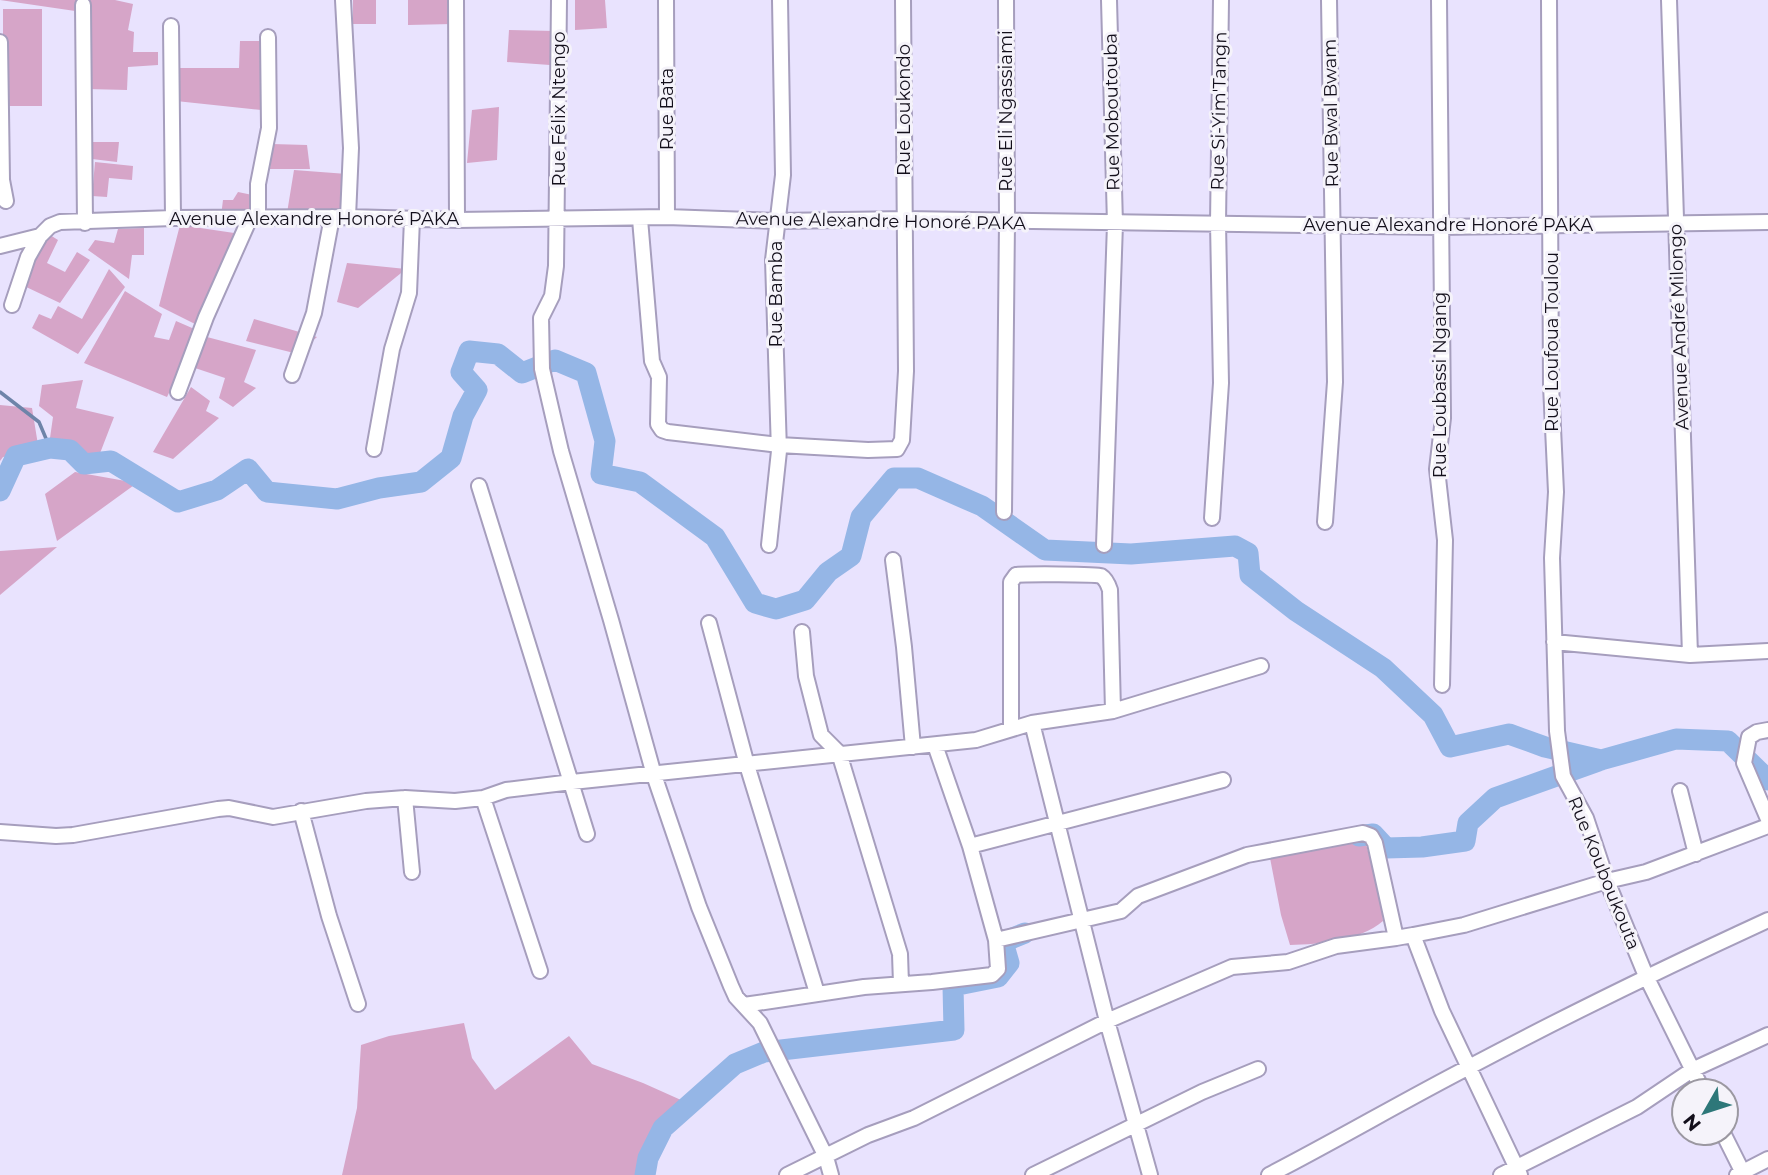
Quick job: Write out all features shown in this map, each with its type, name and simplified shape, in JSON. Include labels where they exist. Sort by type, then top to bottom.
[{"type":"street","points":[[343,0],[351,148],[348,217]]},
{"type":"street","points":[[456,0],[457,220]]},
{"type":"street","name":"Rue Félix Ntengo","points":[[559,0],[558,218],[554,287],[541,318],[542,369],[561,451],[654,775],[699,907],[736,997],[760,1023],[826,1157],[831,1175]]},
{"type":"street","name":"Rue Bata","points":[[666,0],[667,217]]},
{"type":"street","name":"Rue Bamba","points":[[769,545],[779,445],[773,260],[783,175],[780,0]]},
{"type":"street","name":"Rue Loukondo","points":[[779,445],[868,450],[892,450],[900,446],[906,371],[903,0]]},
{"type":"street","name":"Rue Eli Ngassiami","points":[[1004,512],[1006,0]]},
{"type":"street","name":"Rue Moboutouba","points":[[1104,545],[1115,224],[1109,0]]},
{"type":"street","name":"Rue Si-Yim'Tangn","points":[[1212,518],[1221,383],[1218,223],[1221,0]]},
{"type":"street","name":"Rue Bwal Bwam","points":[[1325,523],[1335,382],[1329,0]]},
{"type":"street","name":"Rue Loubassi Ngang","points":[[1439,0],[1439,227],[1443,418],[1437,469],[1445,540],[1442,685]]},
{"type":"street","name":"Rue Loufoua Toulou","points":[[1549,0],[1551,385],[1556,492],[1552,558],[1554,642]]},
{"type":"street","name":"Avenue André Milongo","points":[[1669,0],[1690,655]]},
{"type":"street","points":[[83,5],[85,223]]},
{"type":"street","points":[[171,26],[173,218]]},
{"type":"street","points":[[178,392],[206,317],[254,218],[270,128],[268,37]]},
{"type":"street","points":[[0,42],[2,180],[6,201]]},
{"type":"street","points":[[292,375],[314,313],[332,217]]},
{"type":"street","name":"Avenue Alexandre Honoré PAKA","points":[[0,246],[40,236],[50,226],[60,222],[173,218],[348,217],[457,220],[667,217],[779,221],[905,219],[1439,227],[1768,222]]},
{"type":"street","points":[[374,449],[393,349],[409,293],[412,219]]},
{"type":"street","points":[[640,219],[652,361],[659,377],[660,427],[668,432],[779,445]]},
{"type":"street","points":[[12,305],[29,257],[40,236]]},
{"type":"street","points":[[479,486],[587,834]]},
{"type":"street","points":[[893,560],[913,747]]},
{"type":"street","points":[[1011,729],[1011,582],[1016,575],[1024,573],[1050,576],[1088,574],[1101,576],[1108,582],[1112,710]]},
{"type":"street","points":[[709,623],[747,765],[817,993]]},
{"type":"street","points":[[802,632],[806,676],[821,735],[839,753],[900,954],[901,984]]},
{"type":"street","points":[[1554,642],[1690,655],[1768,651]]},
{"type":"street","name":"Rue Kouboukouta","points":[[1554,642],[1557,730],[1563,776],[1586,818],[1607,881],[1646,976],[1696,1077]]},
{"type":"street","points":[[0,832],[56,836],[229,808],[272,817],[405,798],[455,801],[483,798],[506,790],[572,782],[976,740],[1032,723],[1112,710],[1261,666]]},
{"type":"street","points":[[1032,723],[1107,1021],[1150,1175]]},
{"type":"street","points":[[1768,730],[1749,737],[1744,763],[1768,819]]},
{"type":"street","points":[[744,1005],[817,993],[992,975],[998,969],[996,940],[970,846],[936,745]]},
{"type":"street","points":[[970,846],[1223,780]]},
{"type":"street","points":[[1680,791],[1696,854]]},
{"type":"street","points":[[405,798],[412,872]]},
{"type":"street","points":[[483,798],[540,971]]},
{"type":"street","points":[[301,811],[329,916],[358,1004]]},
{"type":"street","points":[[787,1175],[868,1135],[914,1118],[1107,1021],[1232,967],[1289,962],[1336,946],[1464,925],[1607,881],[1646,872],[1768,826]]},
{"type":"street","points":[[996,940],[1121,911],[1138,896],[1247,855],[1363,833],[1371,836],[1375,843],[1396,938]]},
{"type":"street","points":[[1269,1175],[1469,1067],[1646,976],[1768,920]]},
{"type":"street","points":[[1413,935],[1442,1011],[1518,1171]]},
{"type":"street","points":[[1501,1175],[1518,1171],[1637,1107],[1692,1070],[1768,1035]]},
{"type":"street","points":[[1033,1175],[1202,1092],[1258,1069]]},
{"type":"street","points":[[1729,1147],[1741,1174],[1768,1159]]},
{"type":"shaded area","points":[[0,0],[83,0],[82,12]]},
{"type":"shaded area","points":[[88,0],[115,0],[133,4],[128,30],[134,32],[133,52],[158,52],[158,65],[128,67],[127,90],[87,89]]},
{"type":"shaded area","points":[[353,0],[376,0],[376,24],[353,24]]},
{"type":"shaded area","points":[[408,0],[452,0],[452,24],[408,25]]},
{"type":"shaded area","points":[[575,0],[605,0],[607,28],[575,30]]},
{"type":"shaded area","points":[[3,9],[42,9],[42,106],[3,106]]},
{"type":"shaded area","points":[[509,30],[555,31],[550,65],[507,62]]},
{"type":"shaded area","points":[[240,41],[268,41],[271,111],[176,101],[178,68],[239,68]]},
{"type":"shaded area","points":[[499,107],[497,160],[467,163],[472,110]]},
{"type":"shaded area","points":[[92,142],[119,142],[117,162],[92,159]]},
{"type":"shaded area","points":[[272,144],[307,145],[310,169],[270,169]]},
{"type":"shaded area","points":[[95,162],[133,166],[132,180],[109,178],[107,197],[92,196]]},
{"type":"shaded area","points":[[294,170],[347,174],[343,215],[287,213]]},
{"type":"shaded area","points":[[238,192],[257,196],[254,217],[221,216],[223,200],[233,200]]},
{"type":"shaded area","points":[[180,225],[241,234],[199,326],[159,306]]},
{"type":"shaded area","points":[[144,228],[144,255],[132,255],[129,279],[88,250],[95,240],[114,243],[118,229]]},
{"type":"shaded area","points":[[42,230],[58,240],[47,263],[65,272],[77,252],[90,260],[60,303],[22,285]]},
{"type":"shaded area","points":[[347,263],[406,269],[358,308],[337,302]]},
{"type":"shaded area","points":[[109,269],[125,287],[78,354],[32,328],[39,314],[51,319],[58,306],[82,319]]},
{"type":"shaded area","points":[[125,291],[162,314],[154,337],[169,340],[176,321],[199,331],[167,397],[84,363]]},
{"type":"shaded area","points":[[254,319],[317,337],[298,354],[246,341]]},
{"type":"shaded area","points":[[207,337],[256,350],[244,382],[256,388],[233,407],[219,398],[225,378],[195,368]]},
{"type":"shaded area","points":[[83,380],[76,408],[114,417],[97,461],[49,445],[53,417],[39,406],[42,385]]},
{"type":"shaded area","points":[[191,387],[210,401],[206,411],[219,418],[173,459],[153,452]]},
{"type":"shaded area","points":[[0,405],[32,408],[39,451],[3,457],[0,461]]},
{"type":"shaded area","points":[[75,472],[137,483],[57,541],[45,494]]},
{"type":"shaded area","points":[[57,547],[0,595],[0,551]]},
{"type":"shaded area","points":[[1350,839],[1365,841],[1380,893],[1383,921],[1374,928],[1351,937],[1290,945],[1270,858],[1285,852],[1303,852]]},
{"type":"shaded area","points":[[464,1023],[472,1058],[495,1090],[569,1036],[592,1064],[681,1100],[651,1175],[342,1175],[357,1108],[361,1045],[389,1036]]},
{"type":"waterway","points":[[0,491],[16,456],[50,448],[70,450],[84,464],[111,461],[178,502],[217,490],[248,469],[267,492],[337,499],[379,488],[421,482],[451,458],[463,416],[477,390],[461,372],[469,351],[498,354],[522,373],[555,360],[586,373],[605,441],[601,474],[640,482],[715,537],[755,603],[776,609],[805,600],[828,572],[851,556],[861,517],[894,478],[918,478],[982,506],[1045,550],[1131,554],[1235,546],[1248,553],[1250,575],[1296,611],[1383,668],[1433,715],[1450,747],[1509,734],[1545,747],[1601,760]]},
{"type":"waterway","points":[[0,392],[39,422],[50,448]]},
{"type":"waterway","points":[[1359,836],[1373,834],[1386,848],[1422,847],[1465,841],[1468,823],[1495,798],[1601,760],[1676,739],[1728,741],[1768,780]]},
{"type":"waterway","points":[[645,1175],[648,1158],[663,1128],[735,1064],[764,1052],[954,1030],[953,986],[998,977],[1009,963],[1003,942],[1025,933]]}]
